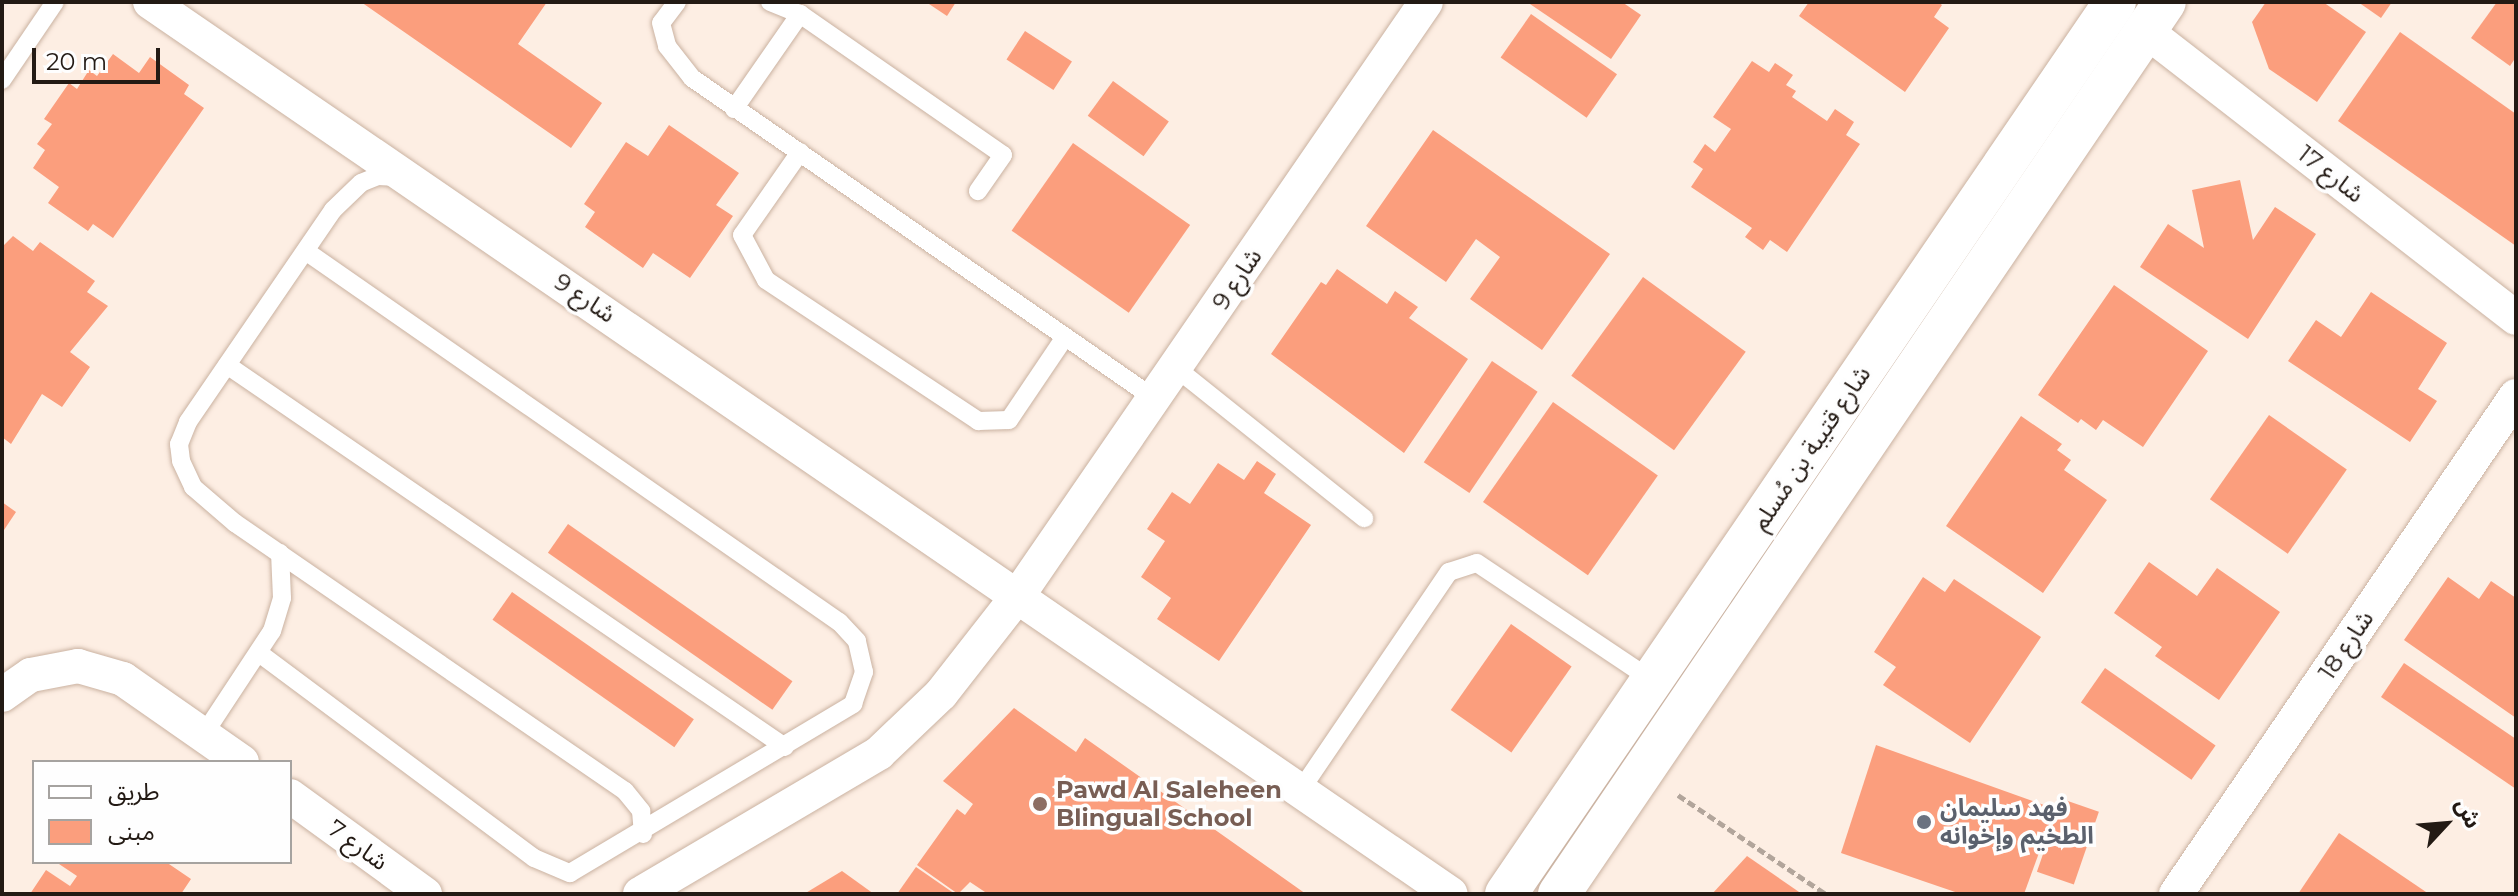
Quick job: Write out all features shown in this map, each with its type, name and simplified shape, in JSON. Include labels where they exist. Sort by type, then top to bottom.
[{"type":"street","name":"شارع 9","points":[[150,2],[1019,594],[1451,894]]},
{"type":"street","name":"شارع 9","points":[[640,894],[879,753],[941,694],[1019,594],[1426,2]]},
{"type":"street","name":"شارع قتيبة بن مُسلم","points":[[1506,894],[2115,2]]},
{"type":"street","name":"شارع قتيبة بن مُسلم","points":[[1559,894],[1640,770],[2155,16]]},
{"type":"street","name":"شارع 17","points":[[2155,16],[2516,318]]},
{"type":"street","name":"شارع 18","points":[[2176,894],[2516,396]]},
{"type":"street","points":[[2,695],[31,675],[78,666],[123,679],[239,760]]},
{"type":"street","name":"شارع 7","points":[[292,797],[425,894]]},
{"type":"lane","points":[[2,80],[55,2]]},
{"type":"lane","points":[[677,2],[661,23],[667,46],[692,78],[1155,399]]},
{"type":"lane","points":[[770,2],[800,14],[1003,155],[978,191]]},
{"type":"lane","points":[[734,109],[800,14]]},
{"type":"lane","points":[[800,152],[742,235],[766,280],[978,421],[1009,420],[1065,337]]},
{"type":"lane","points":[[407,177],[378,176],[361,183],[333,210],[188,422],[179,444],[181,461],[193,487],[208,501],[625,791],[641,811],[643,834]]},
{"type":"lane","points":[[259,653],[555,870],[585,868],[643,834],[853,704],[861,688],[863,658],[857,641],[839,622],[307,252]]},
{"type":"lane","points":[[227,365],[785,747]]},
{"type":"lane","points":[[1176,368],[1364,518]]},
{"type":"lane","points":[[204,734],[259,653],[280,608],[280,553]]},
{"type":"lane","points":[[1300,791],[1449,572],[1477,563],[1652,680]]},
{"type":"path","points":[[1640,770],[1826,894]]},
{"type":"building","points":[[361,2],[547,2],[518,44],[602,103],[571,148]]},
{"type":"building","points":[[926,2],[956,2],[947,16]]},
{"type":"building","points":[[1527,2],[1622,2],[1641,15],[1611,59]]},
{"type":"building","points":[[1809,2],[1938,2],[1942,5],[1934,17],[1949,28],[1905,92],[1799,16]]},
{"type":"building","points":[[2266,2],[2323,2],[2366,32],[2317,102],[2269,69],[2252,22]]},
{"type":"building","points":[[2358,2],[2392,2],[2381,18]]},
{"type":"building","points":[[2497,2],[2516,2],[2516,57],[2510,66],[2471,38]]},
{"type":"building","points":[[1531,14],[1617,74],[1587,118],[1501,57]]},
{"type":"building","points":[[1025,31],[1072,61],[1053,90],[1006,60]]},
{"type":"building","points":[[2400,32],[2516,114],[2516,246],[2338,121]]},
{"type":"building","points":[[113,54],[139,73],[150,57],[189,85],[184,94],[204,108],[113,238],[93,224],[88,231],[48,203],[59,187],[33,168],[45,150],[37,144],[52,124],[44,119],[69,83],[77,89],[89,70],[97,76]]},
{"type":"building","points":[[1752,61],[1769,72],[1775,63],[1793,75],[1786,85],[1796,91],[1792,97],[1827,121],[1835,109],[1854,122],[1846,135],[1860,144],[1787,252],[1770,240],[1763,250],[1745,237],[1752,228],[1691,187],[1703,169],[1693,162],[1705,144],[1715,152],[1731,129],[1713,117]]},
{"type":"building","points":[[1113,81],[1169,122],[1144,156],[1088,116]]},
{"type":"building","points":[[669,125],[739,173],[716,205],[733,216],[690,278],[653,253],[643,268],[585,227],[595,212],[584,204],[626,142],[648,156]]},
{"type":"building","points":[[1433,130],[1610,254],[1542,350],[1470,299],[1500,257],[1476,239],[1446,282],[1366,226]]},
{"type":"building","points":[[1073,143],[1190,225],[1129,313],[1012,231]]},
{"type":"building","points":[[2240,180],[2253,240],[2275,207],[2316,234],[2248,339],[2140,267],[2168,224],[2204,248],[2192,190]]},
{"type":"building","points":[[13,236],[33,251],[40,242],[95,281],[87,292],[108,306],[70,352],[90,367],[62,407],[42,394],[11,444],[2,437],[2,247]]},
{"type":"building","points":[[1337,269],[1387,304],[1395,291],[1418,307],[1409,318],[1468,359],[1404,453],[1271,354],[1321,282],[1326,285]]},
{"type":"building","points":[[1643,277],[1746,352],[1674,450],[1571,376]]},
{"type":"building","points":[[2114,285],[2208,351],[2143,447],[2103,420],[2096,430],[2081,419],[2078,423],[2038,395]]},
{"type":"building","points":[[2371,292],[2447,343],[2418,389],[2437,401],[2410,442],[2288,361],[2316,320],[2341,337]]},
{"type":"building","points":[[1492,361],[1538,392],[1469,493],[1424,462]]},
{"type":"building","points":[[1553,402],[1658,475],[1588,575],[1483,502]]},
{"type":"building","points":[[2269,415],[2347,469],[2288,554],[2210,499]]},
{"type":"building","points":[[2021,416],[2062,444],[2057,450],[2071,460],[2064,470],[2107,500],[2043,593],[1946,526]]},
{"type":"building","points":[[1257,461],[1276,474],[1264,493],[1311,525],[1219,661],[1157,619],[1171,598],[1141,577],[1165,541],[1147,529],[1172,492],[1190,504],[1218,463],[1244,480]]},
{"type":"building","points":[[2,502],[16,512],[2,533]]},
{"type":"building","points":[[568,524],[792,681],[772,710],[548,553]]},
{"type":"building","points":[[2149,562],[2197,596],[2217,568],[2280,612],[2219,700],[2155,656],[2162,647],[2114,613]]},
{"type":"building","points":[[1923,577],[1945,592],[1954,579],[2041,637],[1970,743],[1883,685],[1896,667],[1874,652]]},
{"type":"building","points":[[2448,577],[2479,599],[2491,581],[2516,598],[2516,718],[2404,640]]},
{"type":"building","points":[[512,592],[694,719],[674,747],[492,620]]},
{"type":"building","points":[[1511,624],[1572,666],[1511,752],[1451,710]]},
{"type":"building","points":[[2404,663],[2516,739],[2516,789],[2381,697]]},
{"type":"building","points":[[2105,668],[2216,745],[2191,780],[2081,702]]},
{"type":"building","name":"Pawd Al Saleheen Blingual School","points":[[1014,708],[1076,752],[1085,738],[1306,894],[988,894],[970,882],[958,894],[917,865],[957,809],[965,815],[973,804],[943,781]]},
{"type":"building","name":"فهد سليمان الطخيم وإخوانه","points":[[1876,745],[2055,809],[2024,894],[1961,894],[1841,853]]},
{"type":"building","points":[[2062,799],[2099,812],[2074,885],[2037,872]]},
{"type":"building","points":[[2339,833],[2429,894],[2298,894]]},
{"type":"building","points":[[1747,856],[1802,894],[1712,894]]},
{"type":"building","points":[[59,864],[169,864],[191,879],[181,894],[30,894],[46,870],[70,886],[77,876]]},
{"type":"building","points":[[916,867],[955,894],[897,894]]},
{"type":"building","points":[[842,871],[874,894],[804,894]]},
{"type":"place","name":"Pawd Al Saleheen Blingual School","points":[[1040,804]]},
{"type":"place","name":"فهد سليمان الطخيم وإخوانه","points":[[1924,822]]}]
